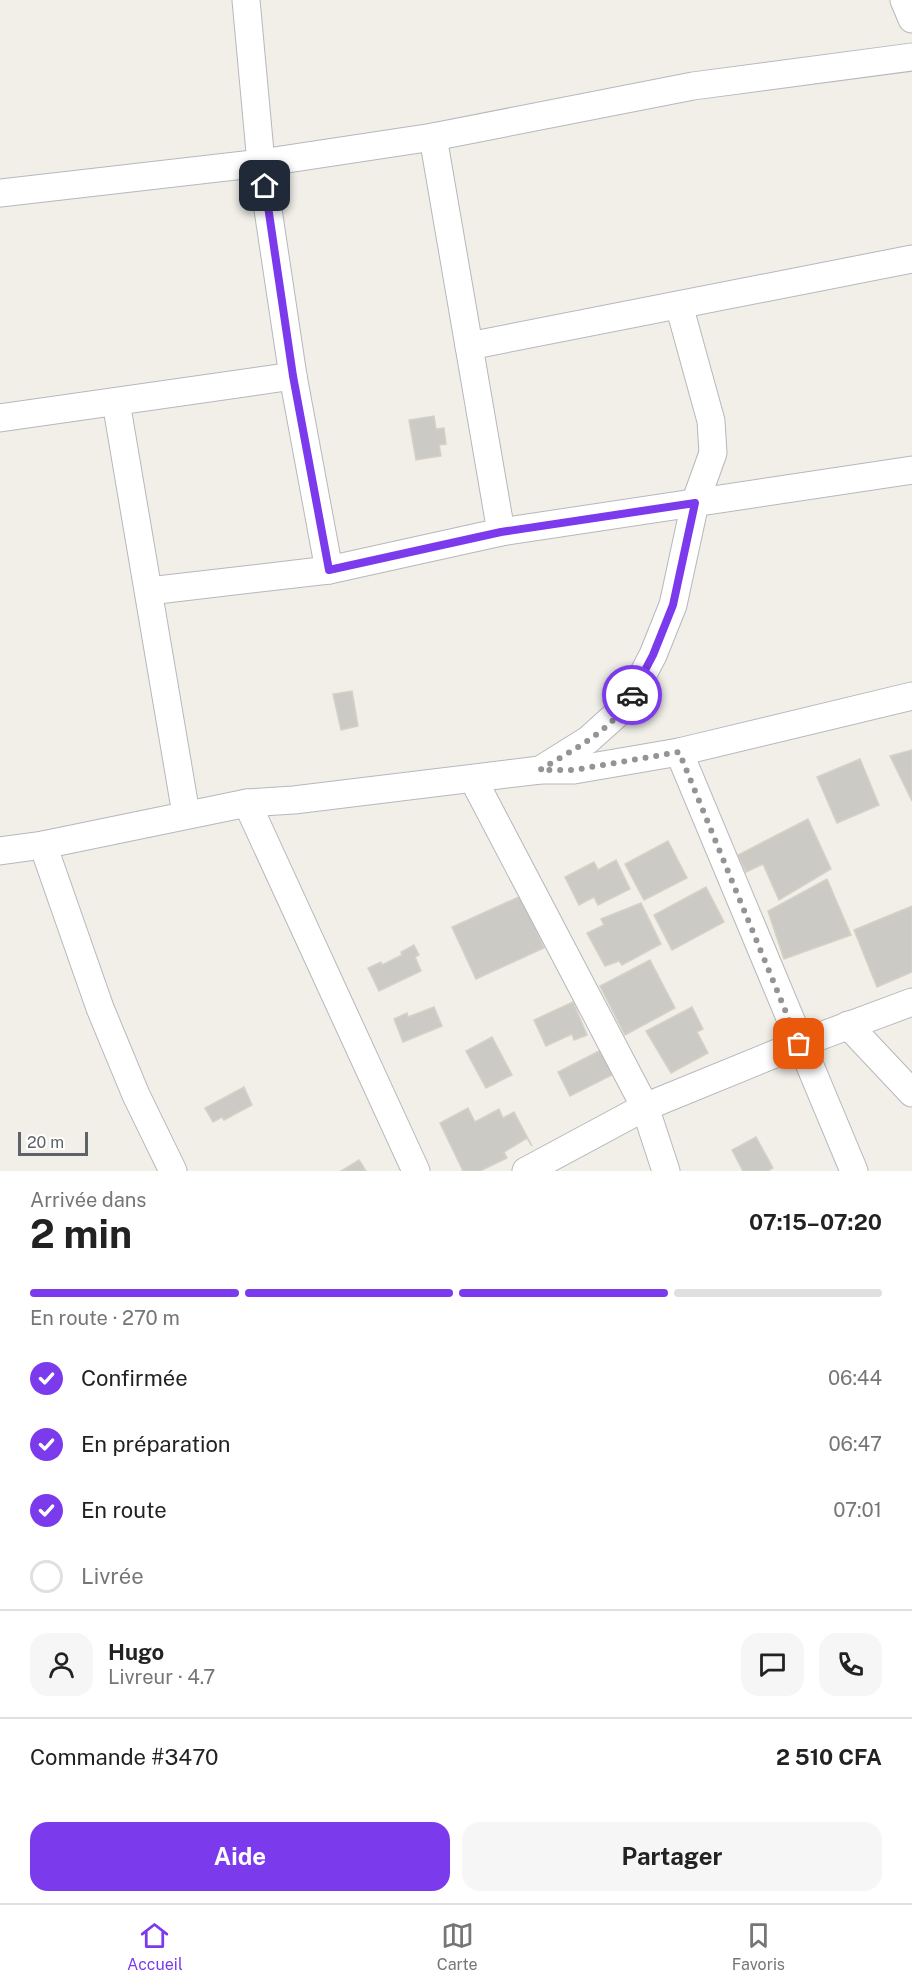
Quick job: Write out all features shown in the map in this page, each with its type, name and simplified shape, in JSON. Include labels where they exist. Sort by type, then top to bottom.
[{"type":"street","points":[[246,0],[261,163],[293,376],[329,570]]},
{"type":"street","points":[[904,0],[912,19]]},
{"type":"street","points":[[0,193],[261,163],[433,137],[693,86],[912,57]]},
{"type":"street","points":[[433,137],[501,532]]},
{"type":"street","points":[[469,346],[912,259]]},
{"type":"street","points":[[540,770],[588,740],[627,705],[653,655],[673,605],[695,503],[713,453],[711,421],[678,305]]},
{"type":"street","points":[[0,418],[293,376]]},
{"type":"street","points":[[116,402],[186,814]]},
{"type":"street","points":[[149,591],[329,570],[501,532],[912,470]]},
{"type":"street","points":[[0,851],[43,845],[247,803],[540,770],[574,770],[679,752],[912,696]]},
{"type":"street","points":[[679,752],[799,1044],[854,1171]]},
{"type":"street","points":[[473,779],[645,1107],[666,1171]]},
{"type":"street","points":[[247,803],[416,1171]]},
{"type":"street","points":[[43,845],[100,1008],[136,1095],[173,1171]]},
{"type":"street","points":[[526,1171],[645,1107],[799,1044],[912,1002]]},
{"type":"street","points":[[848,1025],[912,1094]]},
{"type":"building","points":[[434,416],[436,429],[444,428],[446,444],[439,445],[441,456],[416,460],[409,420]]},
{"type":"building","points":[[352,691],[358,726],[341,730],[333,694]]},
{"type":"building","points":[[912,750],[912,801],[890,756]]},
{"type":"building","points":[[860,759],[879,805],[837,823],[817,777]]},
{"type":"building","points":[[808,819],[831,869],[779,900],[763,864],[746,872],[738,855]]},
{"type":"building","points":[[668,841],[687,878],[644,900],[625,864]]},
{"type":"building","points":[[616,860],[630,889],[598,905],[594,897],[579,905],[565,877],[594,862],[598,870]]},
{"type":"building","points":[[827,879],[851,935],[784,959],[768,911]]},
{"type":"building","points":[[706,887],[724,922],[672,950],[654,915]]},
{"type":"building","points":[[521,896],[544,948],[476,979],[452,927]]},
{"type":"building","points":[[641,903],[661,944],[622,965],[619,961],[605,966],[587,933],[604,925],[601,919]]},
{"type":"building","points":[[912,906],[912,972],[877,987],[854,930]]},
{"type":"building","points":[[414,945],[419,955],[415,957],[421,971],[379,991],[368,968],[381,962],[382,965],[402,955],[401,952]]},
{"type":"building","points":[[650,960],[675,1008],[625,1035],[600,986]]},
{"type":"building","points":[[573,1002],[587,1035],[574,1040],[572,1034],[546,1046],[534,1020]]},
{"type":"building","points":[[434,1007],[442,1026],[403,1042],[394,1019],[407,1013],[408,1017]]},
{"type":"building","points":[[692,1007],[703,1029],[697,1032],[708,1053],[671,1073],[646,1031]]},
{"type":"building","points":[[492,1037],[512,1075],[486,1088],[466,1051]]},
{"type":"building","points":[[601,1050],[614,1074],[570,1096],[558,1072]]},
{"type":"building","points":[[244,1087],[252,1105],[224,1120],[222,1117],[213,1122],[205,1108]]},
{"type":"building","points":[[468,1108],[475,1122],[499,1109],[503,1118],[514,1112],[532,1146],[527,1138],[504,1152],[507,1158],[480,1171],[463,1171],[440,1123]]},
{"type":"building","points":[[756,1137],[773,1168],[768,1171],[743,1171],[732,1150]]},
{"type":"building","points":[[359,1160],[366,1171],[341,1171]]},
{"type":"way so far","points":[[632,695],[627,705],[588,740],[540,770],[574,770],[679,752],[799,1044]]},
{"type":"route","points":[[265,186],[293,376],[329,570],[501,532],[695,503],[673,605],[653,655],[632,695]]}]
